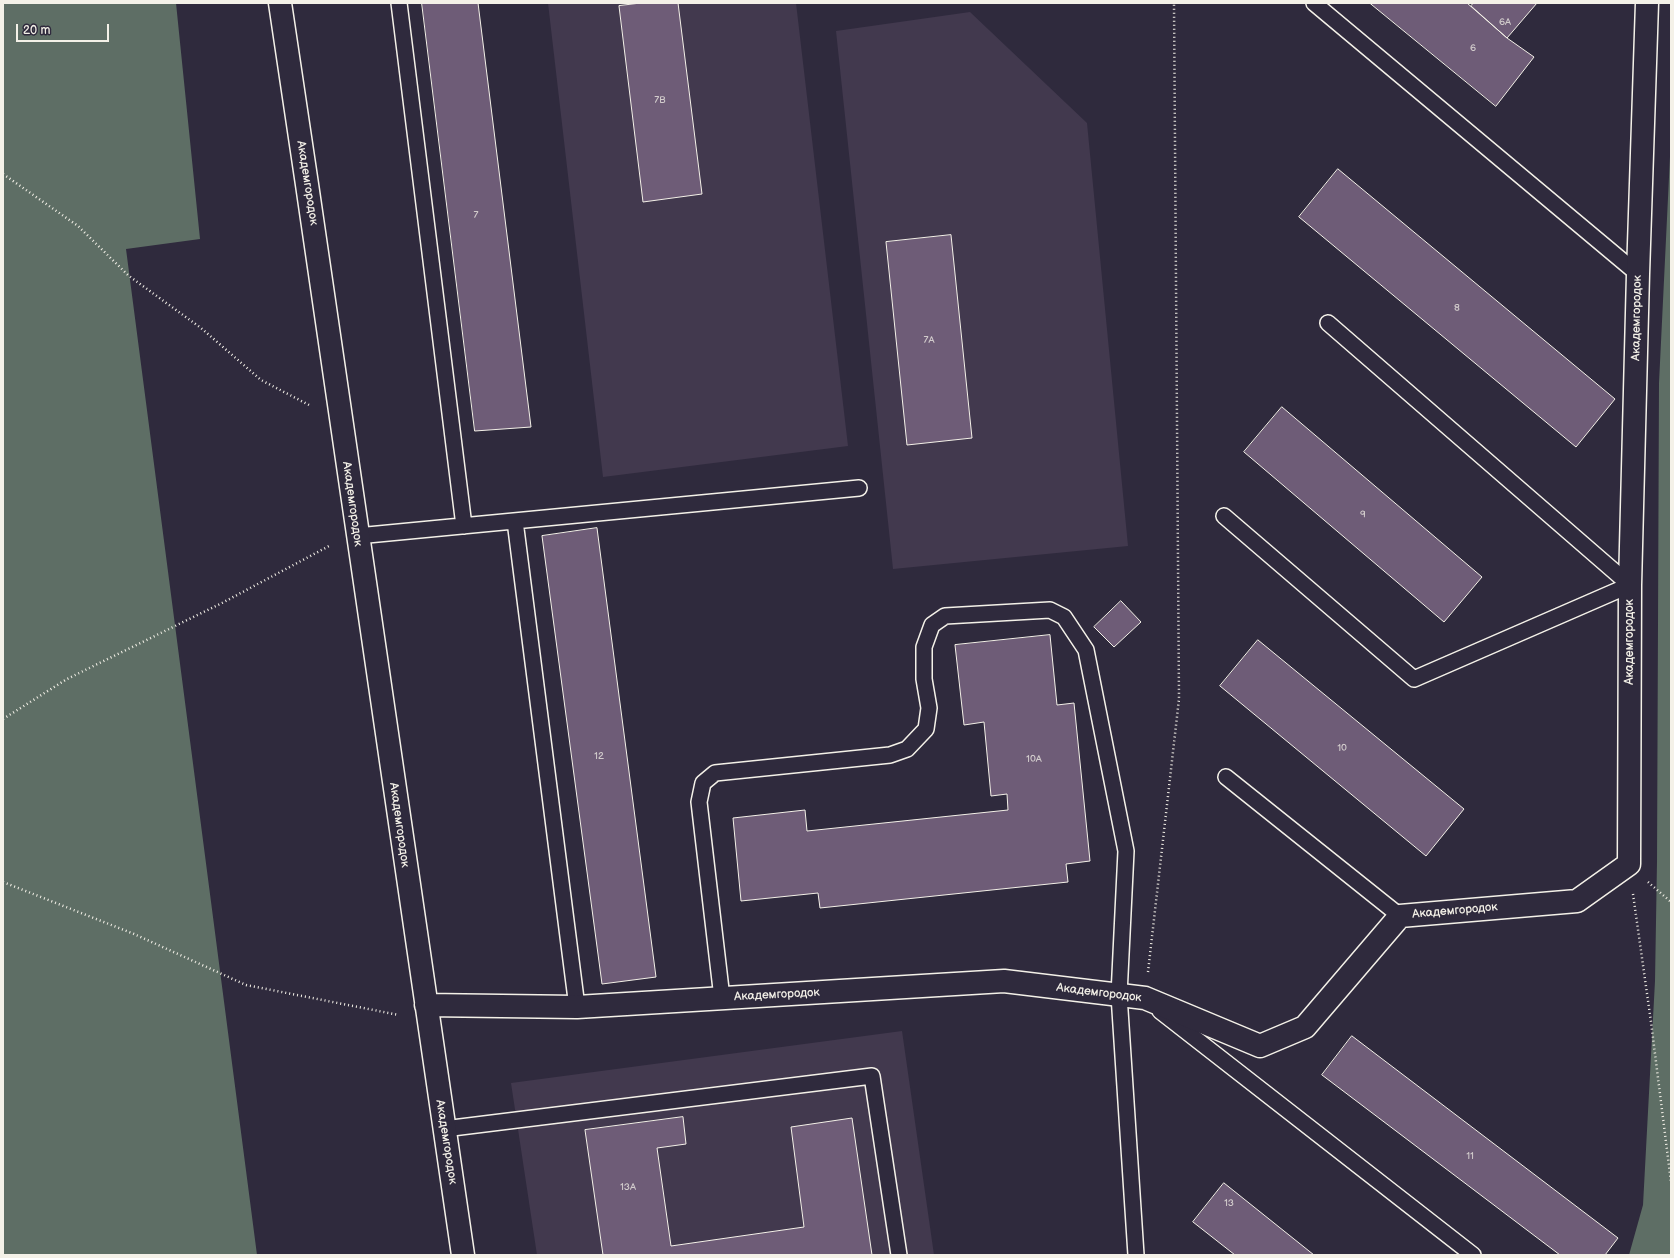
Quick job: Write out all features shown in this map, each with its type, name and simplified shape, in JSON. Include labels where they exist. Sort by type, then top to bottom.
[{"type":"street","name":"Академгородок","points":[[280,3],[463,1255]]},
{"type":"street","name":"Академгородок","points":[[427,1013],[577,1007],[1004,981],[1145,998],[1260,1046],[1305,1026],[1400,916],[1577,900],[1628,864],[1630,585],[1647,3]]},
{"type":"lane","points":[[399,3],[464,526]]},
{"type":"lane","points":[[1314,3],[1638,274]]},
{"type":"lane","points":[[1224,516],[1414,679],[1630,585],[1328,323]]},
{"type":"lane","points":[[357,536],[859,488]]},
{"type":"lane","points":[[515,521],[577,1007]]},
{"type":"lane","points":[[722,998],[699,802],[703,783],[715,773],[890,755],[907,748],[926,729],[929,708],[924,679],[924,647],[932,625],[945,616],[1050,610],[1064,617],[1086,650],[1126,851],[1119,995],[1136,1255]]},
{"type":"lane","points":[[1226,777],[1400,916]]},
{"type":"lane","points":[[1145,998],[1473,1255]]},
{"type":"lane","points":[[444,1128],[872,1076],[899,1255]]},
{"type":"path","points":[[1145,998],[1178,699],[1174,3]]},
{"type":"path","points":[[3,174],[78,226],[130,276],[201,328],[261,380],[341,421]]},
{"type":"path","points":[[3,719],[67,679],[222,603],[332,544],[357,536]]},
{"type":"path","points":[[1628,864],[1651,1022],[1671,1182]]},
{"type":"path","points":[[3,882],[134,934],[246,985],[338,1004],[427,1013]]},
{"type":"shaded area","points":[[548,3],[796,3],[848,446],[603,477]]},
{"type":"shaded area","points":[[970,12],[1087,123],[1128,546],[893,569],[836,31]]},
{"type":"shaded area","points":[[902,1031],[934,1255],[537,1255],[511,1083]]},
{"type":"green space","points":[[3,3],[176,3],[200,239],[126,249],[257,1255],[3,1255]]},
{"type":"green space","points":[[1671,136],[1671,1255],[1629,1255],[1643,1205],[1655,981],[1657,862],[1659,383]]},
{"type":"building","points":[[422,3],[478,3],[531,427],[475,431]]},
{"type":"building","points":[[641,3],[678,3],[702,194],[643,202],[619,6]]},
{"type":"building","points":[[1370,3],[1467,3],[1507,38],[1534,57],[1496,106]]},
{"type":"building","points":[[1474,3],[1537,3],[1507,38],[1471,6]]},
{"type":"building","points":[[1338,169],[1615,399],[1576,447],[1299,217]]},
{"type":"building","points":[[951,235],[972,438],[907,445],[886,242]]},
{"type":"building","points":[[1282,407],[1482,577],[1444,622],[1244,452]]},
{"type":"building","points":[[597,528],[656,977],[602,984],[542,536]]},
{"type":"building","points":[[1121,601],[1141,622],[1114,647],[1094,627]]},
{"type":"building","points":[[1050,635],[1057,705],[1074,703],[1090,861],[1066,864],[1068,882],[820,908],[818,893],[741,901],[733,818],[805,810],[807,831],[1008,810],[1007,794],[991,796],[984,722],[964,725],[955,645]]},
{"type":"building","points":[[1258,640],[1464,809],[1426,856],[1220,686]]},
{"type":"building","points":[[1352,1036],[1618,1238],[1605,1255],[1560,1255],[1322,1075]]},
{"type":"building","points":[[683,1117],[686,1144],[657,1148],[671,1246],[804,1227],[791,1127],[852,1118],[872,1255],[603,1255],[585,1130]]},
{"type":"building","points":[[1224,1183],[1314,1255],[1235,1255],[1193,1222]]}]
